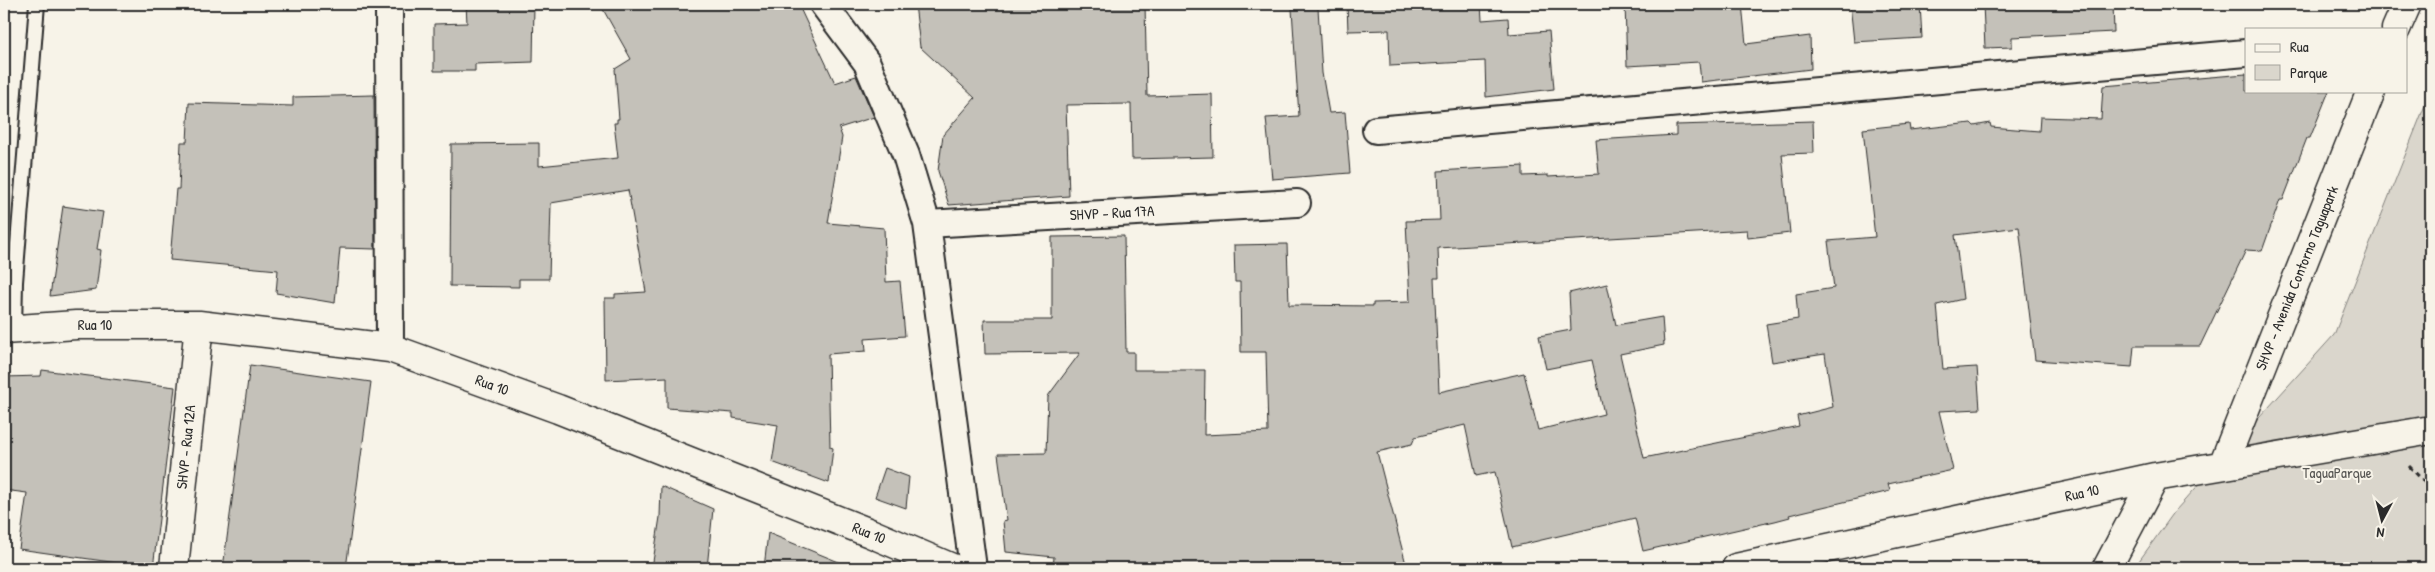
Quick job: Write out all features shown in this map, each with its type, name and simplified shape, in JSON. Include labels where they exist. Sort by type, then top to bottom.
[{"type":"street","points":[[389,4],[390,348]]},
{"type":"street","points":[[823,4],[867,63],[906,155],[927,224],[973,568]]},
{"type":"street","points":[[2396,28],[2407,4]]},
{"type":"street","points":[[1376,130],[2245,53]]},
{"type":"street","name":"SHVP - Avenida Contorno Taguapark","points":[[2223,465],[2371,92]]},
{"type":"street","name":"SHVP - Rua 17A","points":[[927,224],[1297,203]]},
{"type":"street","name":"Rua 10","points":[[9,330],[76,325],[199,325],[390,348],[558,409],[870,533],[952,568]]},
{"type":"street","name":"SHVP - Rua 12A","points":[[174,568],[199,325]]},
{"type":"street","name":"Rua 10","points":[[1736,568],[2155,477],[2431,430]]},
{"type":"street","points":[[2107,568],[2155,477]]},
{"type":"lane","points":[[9,330],[15,282],[38,4]]},
{"type":"green space","name":"TaguaParque","points":[[2431,90],[2431,568],[2134,568],[2175,511],[2334,335]]},
{"type":"building","points":[[466,4],[534,4],[533,62],[475,64],[475,71],[434,71],[434,24],[467,23]]},
{"type":"building","points":[[600,4],[798,4],[835,83],[856,76],[874,117],[839,128],[842,137],[828,223],[884,228],[886,282],[900,281],[905,336],[865,339],[866,351],[828,354],[830,447],[833,448],[829,483],[772,462],[778,425],[733,418],[733,413],[667,408],[667,377],[606,380],[605,298],[615,298],[615,294],[646,292],[628,190],[551,203],[549,279],[519,279],[519,287],[450,286],[451,144],[539,143],[539,166],[618,158],[614,123],[617,123],[617,119],[619,119],[615,69],[631,59]]},
{"type":"building","points":[[915,4],[1145,4],[1147,96],[1212,94],[1213,157],[1132,159],[1131,104],[1066,105],[1069,196],[949,205],[938,171],[943,135],[975,98],[920,47]]},
{"type":"building","points":[[1347,4],[1481,4],[1482,20],[1508,18],[1509,34],[1549,31],[1554,89],[1486,97],[1485,61],[1390,66],[1389,30],[1348,31]]},
{"type":"building","points":[[1625,4],[1742,4],[1746,44],[1810,36],[1811,69],[1701,82],[1699,62],[1627,66]]},
{"type":"building","points":[[1850,4],[1920,4],[1922,38],[1854,42]]},
{"type":"building","points":[[1983,4],[2113,4],[2114,32],[2012,37],[2012,47],[1985,48]]},
{"type":"building","points":[[1318,8],[1322,73],[1329,113],[1345,112],[1350,173],[1272,179],[1266,118],[1299,116],[1292,9]]},
{"type":"building","points":[[2245,74],[2245,92],[2329,92],[2310,138],[2307,138],[2283,200],[2280,200],[2262,251],[2246,250],[2200,346],[2134,346],[2132,367],[2035,360],[2019,227],[1955,235],[1963,299],[1937,305],[1943,369],[1977,367],[1980,409],[1939,411],[1953,470],[1888,484],[1890,491],[1789,515],[1790,517],[1775,521],[1643,551],[1635,518],[1512,547],[1495,472],[1476,476],[1465,425],[1415,437],[1412,444],[1377,452],[1407,568],[1053,568],[1054,557],[1006,552],[1003,521],[1007,520],[998,454],[1046,453],[1048,396],[1080,353],[985,354],[984,320],[1052,320],[1052,237],[1124,236],[1126,352],[1134,352],[1134,370],[1205,370],[1204,435],[1268,432],[1266,352],[1241,352],[1240,282],[1235,282],[1234,245],[1287,244],[1289,305],[1373,306],[1373,303],[1410,302],[1406,221],[1440,220],[1438,171],[1523,166],[1523,176],[1548,175],[1548,177],[1599,174],[1596,140],[1676,135],[1676,125],[1813,121],[1814,153],[1782,154],[1790,233],[1748,238],[1747,230],[1438,248],[1439,278],[1434,278],[1439,392],[1524,373],[1538,430],[1604,414],[1592,360],[1546,369],[1539,336],[1571,330],[1569,293],[1607,284],[1616,325],[1662,317],[1664,345],[1620,354],[1644,458],[1799,426],[1797,416],[1833,407],[1825,354],[1772,362],[1766,324],[1798,319],[1796,294],[1834,288],[1828,241],[1875,237],[1863,129],[1909,124],[1910,130],[1971,123],[1974,126],[1990,123],[1991,127],[2039,131],[2040,117],[2101,119],[2103,86]]},
{"type":"building","points":[[374,95],[375,249],[340,248],[335,303],[276,293],[278,270],[170,260],[176,189],[179,189],[181,142],[187,142],[189,103],[293,106],[293,97]]},
{"type":"building","points":[[63,206],[103,212],[97,249],[101,250],[96,290],[50,296]]},
{"type":"building","points":[[250,365],[371,382],[346,568],[223,568]]},
{"type":"building","points":[[42,370],[175,387],[153,568],[19,549],[27,493],[4,490],[4,377],[41,376]]},
{"type":"building","points":[[885,468],[909,477],[906,508],[875,497]]},
{"type":"building","points":[[661,486],[713,509],[707,568],[652,568],[660,517]]},
{"type":"building","points":[[768,533],[851,567],[851,568],[764,568]]}]
